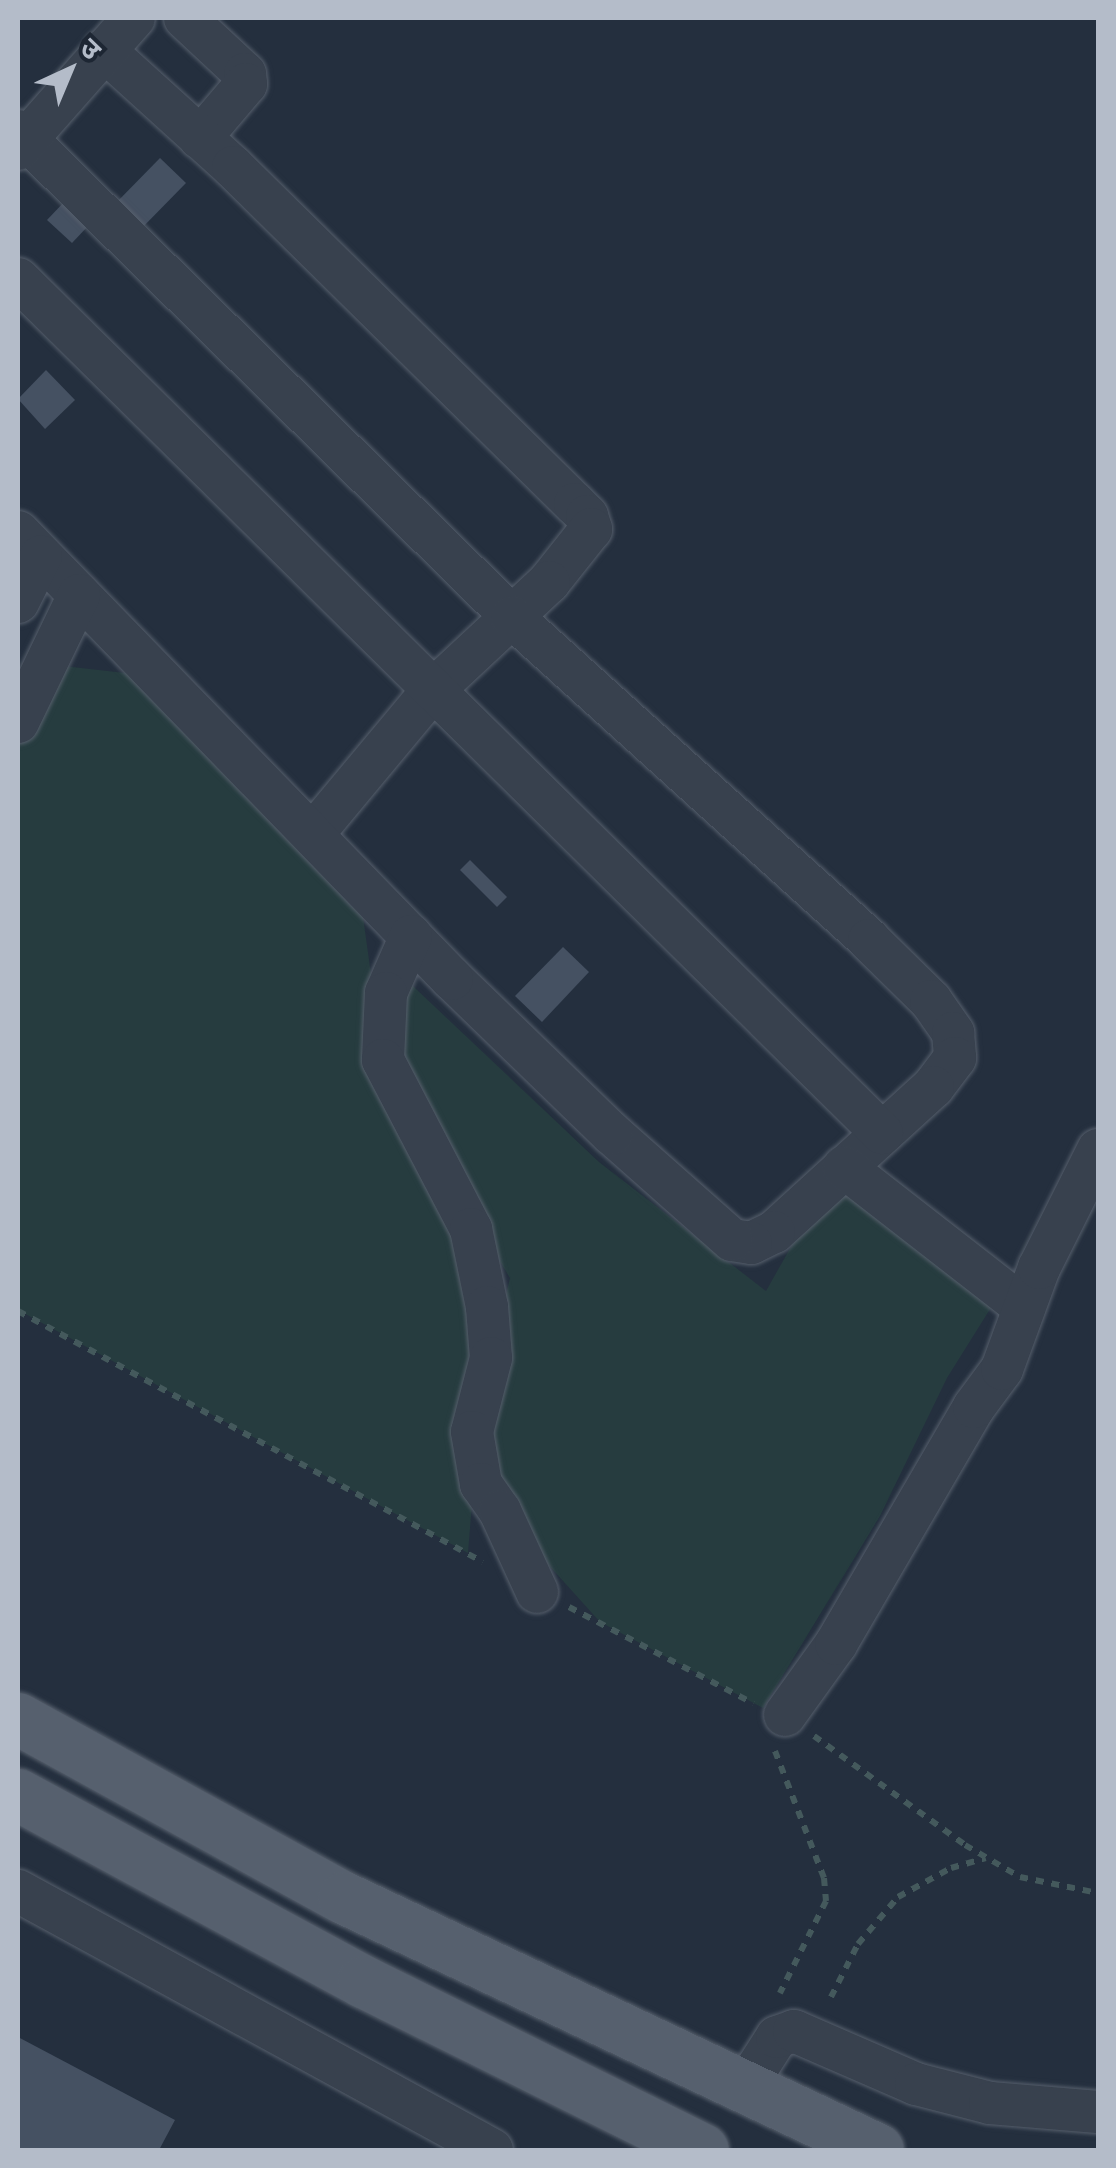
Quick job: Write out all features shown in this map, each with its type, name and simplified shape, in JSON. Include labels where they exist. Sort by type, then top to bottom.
[{"type":"main road","points":[[18,1719],[344,1898],[745,2088],[846,2144]]},
{"type":"main road","points":[[18,1795],[364,1982],[703,2150]]},
{"type":"street","points":[[29,544],[411,936],[612,1134],[732,1240],[751,1243],[774,1232],[933,1087],[956,1058],[953,1034],[931,1002],[646,734],[512,617],[21,139],[134,18]]},
{"type":"street","points":[[185,18],[245,74],[246,84],[200,138]]},
{"type":"street","points":[[104,50],[200,138],[586,516],[591,529],[586,540],[512,617],[432,690],[313,834]]},
{"type":"street","points":[[18,279],[882,1133]]},
{"type":"street","points":[[18,602],[29,544]]},
{"type":"street","points":[[18,722],[79,595]]},
{"type":"street","points":[[411,936],[386,993],[383,1060],[471,1229],[487,1307],[491,1358],[472,1432],[481,1484],[500,1511],[536,1592]]},
{"type":"street","points":[[769,1720],[836,1644],[974,1408],[1002,1368],[1038,1268],[1098,1150]]},
{"type":"street","points":[[844,1167],[1024,1307]]},
{"type":"street","points":[[18,1891],[492,2150]]},
{"type":"street","points":[[745,2088],[777,2037],[794,2031],[916,2084],[990,2103],[1098,2112]]},
{"type":"path","points":[[769,1720],[824,1878],[826,1902],[780,1994]]},
{"type":"path","points":[[830,1998],[858,1944],[898,1896],[951,1868],[986,1858]]},
{"type":"green space","points":[[46,664],[160,677],[358,881],[383,1060],[487,1307],[482,1392],[510,1278],[406,1107],[396,970],[599,1162],[766,1291],[827,1183],[1002,1290],[947,1378],[880,1516],[763,1708],[600,1622],[500,1511],[480,1404],[468,1553],[18,1310],[18,726]]},
{"type":"building","points":[[160,158],[186,183],[139,231],[113,206]]},
{"type":"building","points":[[65,201],[89,225],[72,243],[47,220]]},
{"type":"building","points":[[46,370],[75,400],[45,429],[18,399]]},
{"type":"building","points":[[470,860],[507,897],[497,907],[460,870]]},
{"type":"building","points":[[563,947],[589,972],[542,1022],[515,996]]},
{"type":"building","points":[[18,2037],[175,2120],[159,2150],[18,2150]]}]
